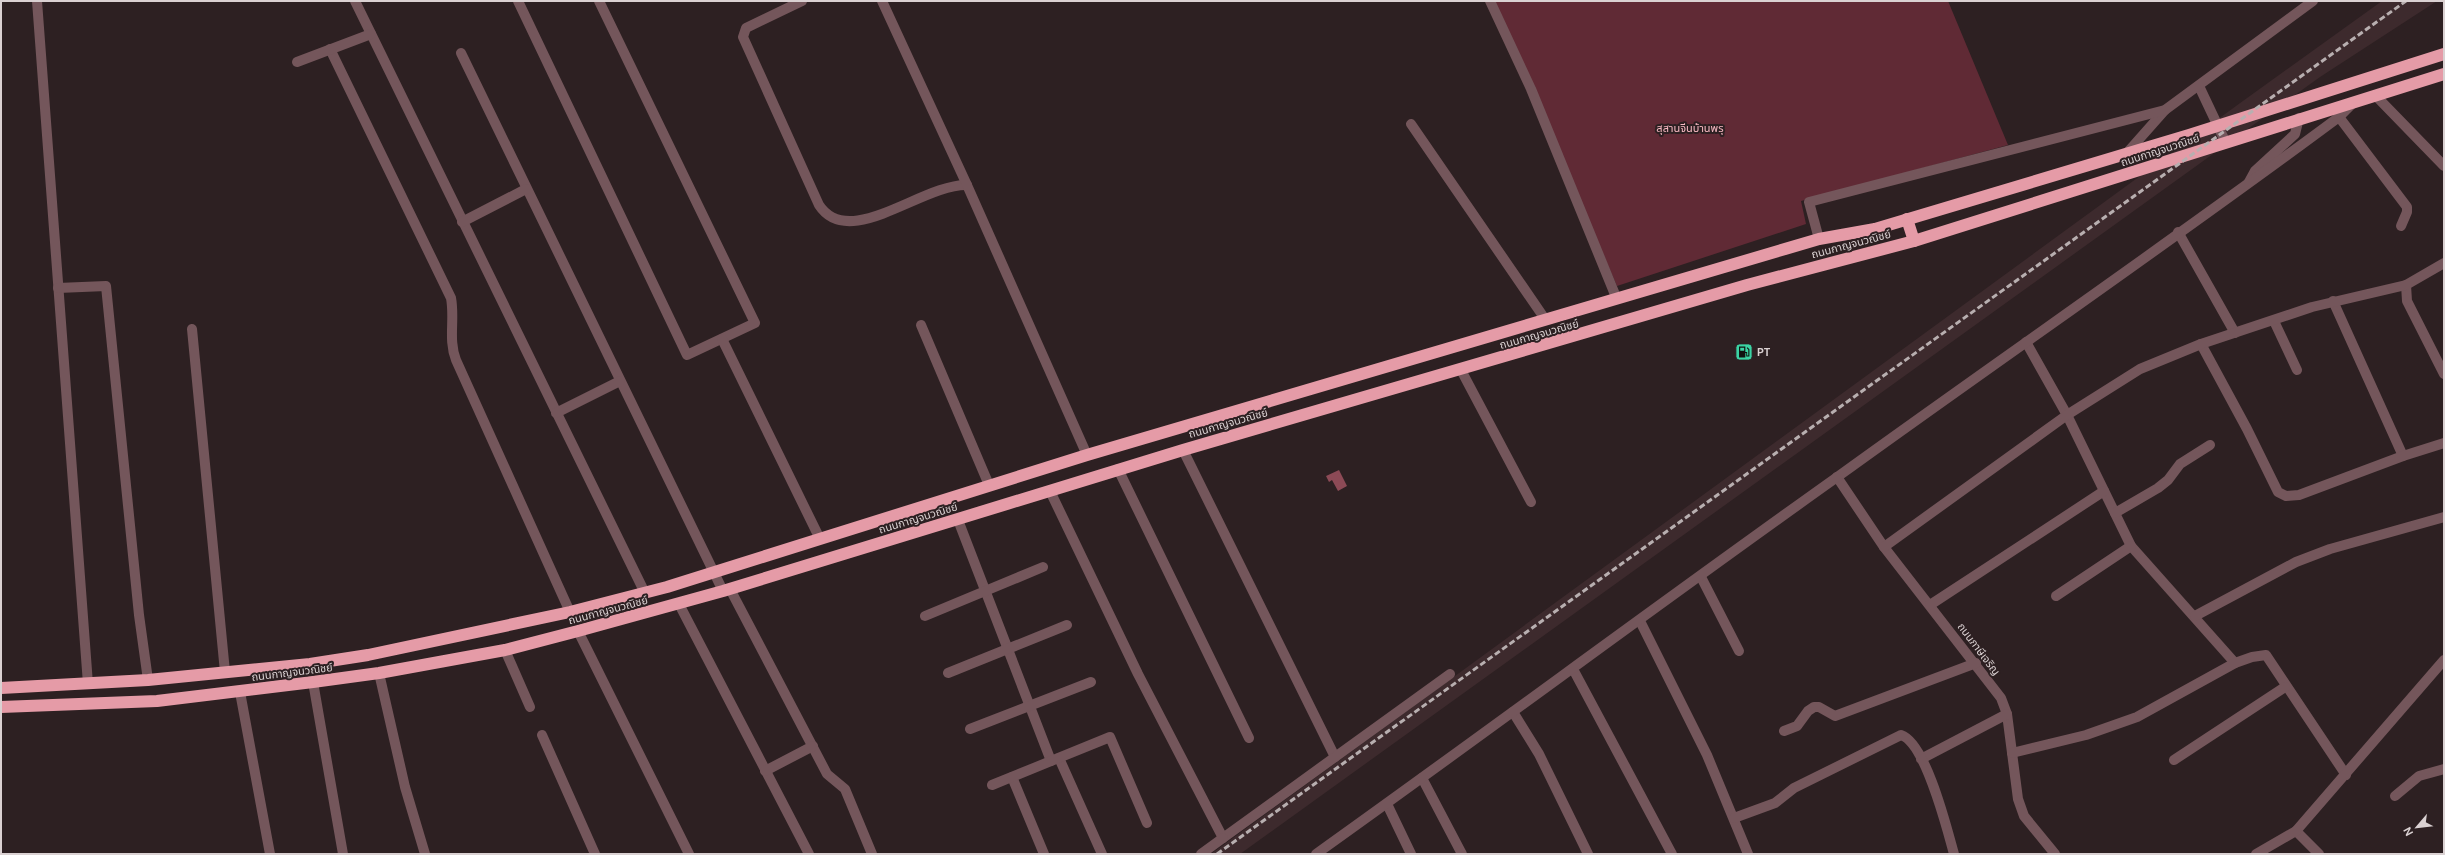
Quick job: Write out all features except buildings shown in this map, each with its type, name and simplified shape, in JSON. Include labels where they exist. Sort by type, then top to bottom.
[{"type":"highway","name":"ถนนกาญจนวณิชย์","points":[[1,688],[148,680],[310,664],[368,655],[570,612],[645,593],[1087,455],[1467,344],[1616,297],[1819,239],[1875,230],[2218,126],[2444,54]]},
{"type":"highway","name":"ถนนกาญจนวณิชย์","points":[[1,707],[157,701],[240,692],[379,673],[505,650],[679,604],[958,520],[1118,469],[1461,370],[1747,285],[1914,241],[2197,153],[2225,141],[2299,118],[2352,104],[2444,74]]},
{"type":"highway","points":[[1908,219],[1914,241]]},
{"type":"highway","points":[[14,687],[15,706]]},
{"type":"street","points":[[37,1],[88,684]]},
{"type":"street","points":[[355,1],[645,593]]},
{"type":"street","points":[[518,1],[687,355],[755,322],[599,1]]},
{"type":"street","points":[[802,1],[746,28],[743,37],[820,205],[825,212],[840,222],[859,222],[947,187],[967,186]]},
{"type":"street","points":[[882,1],[967,186],[1087,455]]},
{"type":"street","points":[[1490,1],[1531,89],[1616,297]]},
{"type":"street","points":[[2126,154],[2165,110],[2308,3]]},
{"type":"street","points":[[297,62],[371,34]]},
{"type":"street","points":[[330,49],[451,298],[453,308],[451,341],[454,354],[570,612]]},
{"type":"street","points":[[461,53],[714,572],[726,590],[813,746],[827,774],[845,789],[872,854]]},
{"type":"street","points":[[2199,86],[2225,141]]},
{"type":"street","points":[[2376,96],[2444,166]]},
{"type":"street","points":[[1316,854],[1701,577],[1837,477],[2178,232],[2247,185],[2339,117],[2352,104]]},
{"type":"street","points":[[1819,239],[1809,202],[2165,110]]},
{"type":"street","points":[[2339,117],[2407,208],[2407,212],[2401,226]]},
{"type":"street","points":[[2247,185],[2255,170],[2295,134],[2299,118]]},
{"type":"street","points":[[1411,124],[1545,319]]},
{"type":"street","points":[[462,222],[526,189]]},
{"type":"street","points":[[2178,232],[2235,333]]},
{"type":"street","points":[[1884,547],[2067,415],[2140,369],[2201,344],[2333,301],[2406,285],[2444,265]]},
{"type":"street","points":[[2406,285],[2406,301],[2444,374]]},
{"type":"street","points":[[58,288],[106,286],[139,615],[148,680]]},
{"type":"street","points":[[2333,301],[2403,456]]},
{"type":"street","points":[[2274,321],[2297,370]]},
{"type":"street","points":[[921,325],[989,485]]},
{"type":"street","points":[[192,329],[226,672]]},
{"type":"street","points":[[722,339],[820,538]]},
{"type":"street","points":[[2026,342],[2067,415],[2131,546],[2195,616],[2235,663]]},
{"type":"street","points":[[2201,344],[2247,429],[2278,492],[2286,496],[2299,495],[2403,456],[2444,443]]},
{"type":"street","points":[[1461,370],[1531,502]]},
{"type":"street","points":[[556,413],[620,381]]},
{"type":"street","points":[[2115,513],[2158,488],[2168,480],[2180,464],[2210,445]]},
{"type":"street","points":[[1183,450],[1335,757]]},
{"type":"street","points":[[1118,469],[1249,738]]},
{"type":"street","name":"ถนนภาษีเจริญ","points":[[1837,477],[1884,547],[2001,698],[2007,714],[2018,799],[2024,816],[2055,854]]},
{"type":"street","points":[[1050,491],[1138,674],[1223,838]]},
{"type":"street","points":[[1930,606],[2104,491]]},
{"type":"street","points":[[2195,616],[2296,562],[2330,550],[2444,517]]},
{"type":"street","points":[[958,520],[1030,705],[1102,854]]},
{"type":"street","points":[[2056,596],[2131,546]]},
{"type":"street","points":[[925,616],[1043,567]]},
{"type":"street","points":[[1701,577],[1739,651]]},
{"type":"street","points":[[679,604],[808,854]]},
{"type":"street","points":[[1640,621],[1708,755],[1748,854]]},
{"type":"street","points":[[948,673],[1067,625]]},
{"type":"street","points":[[578,631],[689,854]]},
{"type":"street","points":[[505,650],[530,708]]},
{"type":"street","points":[[2012,753],[2086,735],[2137,717],[2235,663],[2252,657],[2266,655],[2285,687],[2346,775]]},
{"type":"street","points":[[2256,854],[2296,831],[2444,660]]},
{"type":"street","points":[[1784,731],[1797,726],[1808,711],[1814,707],[1819,707],[1834,716],[1976,664]]},
{"type":"street","points":[[1573,669],[1672,854]]},
{"type":"street","points":[[379,673],[405,787],[425,854]]},
{"type":"street","points":[[1201,854],[1450,674]]},
{"type":"street","points":[[313,682],[344,854]]},
{"type":"street","points":[[970,729],[1091,682]]},
{"type":"street","points":[[2174,760],[2285,687]]},
{"type":"street","points":[[240,692],[270,854]]},
{"type":"street","points":[[1513,712],[1538,754],[1588,854]]},
{"type":"street","points":[[1921,759],[2007,714]]},
{"type":"street","points":[[542,735],[595,854]]},
{"type":"street","points":[[1734,818],[1775,803],[1794,788],[1900,735],[1910,740],[1921,759],[1940,801],[1954,854]]},
{"type":"street","points":[[992,785],[1110,737],[1147,823]]},
{"type":"street","points":[[765,771],[813,746]]},
{"type":"street","points":[[2395,796],[2419,776],[2444,769]]},
{"type":"street","points":[[1012,777],[1044,854]]},
{"type":"street","points":[[1422,778],[1462,854]]},
{"type":"street","points":[[1386,804],[1411,854]]},
{"type":"street","points":[[2296,831],[2319,854]]},
{"type":"shaded area","points":[[2382,1],[2437,1],[2320,77],[1240,854],[1211,854],[2236,106]]},
{"type":"shaded area","points":[[1339,470],[1347,486],[1338,491],[1332,480],[1329,482],[1326,476]]},
{"type":"green space","name":"สุสานจีนบ้านพรุ","points":[[1493,1],[1948,1],[2008,145],[1801,201],[1806,224],[1617,286]]},
{"type":"railway","points":[[1217,854],[2406,1]]},
{"type":"place","name":"PT","points":[[1744,352]]}]
